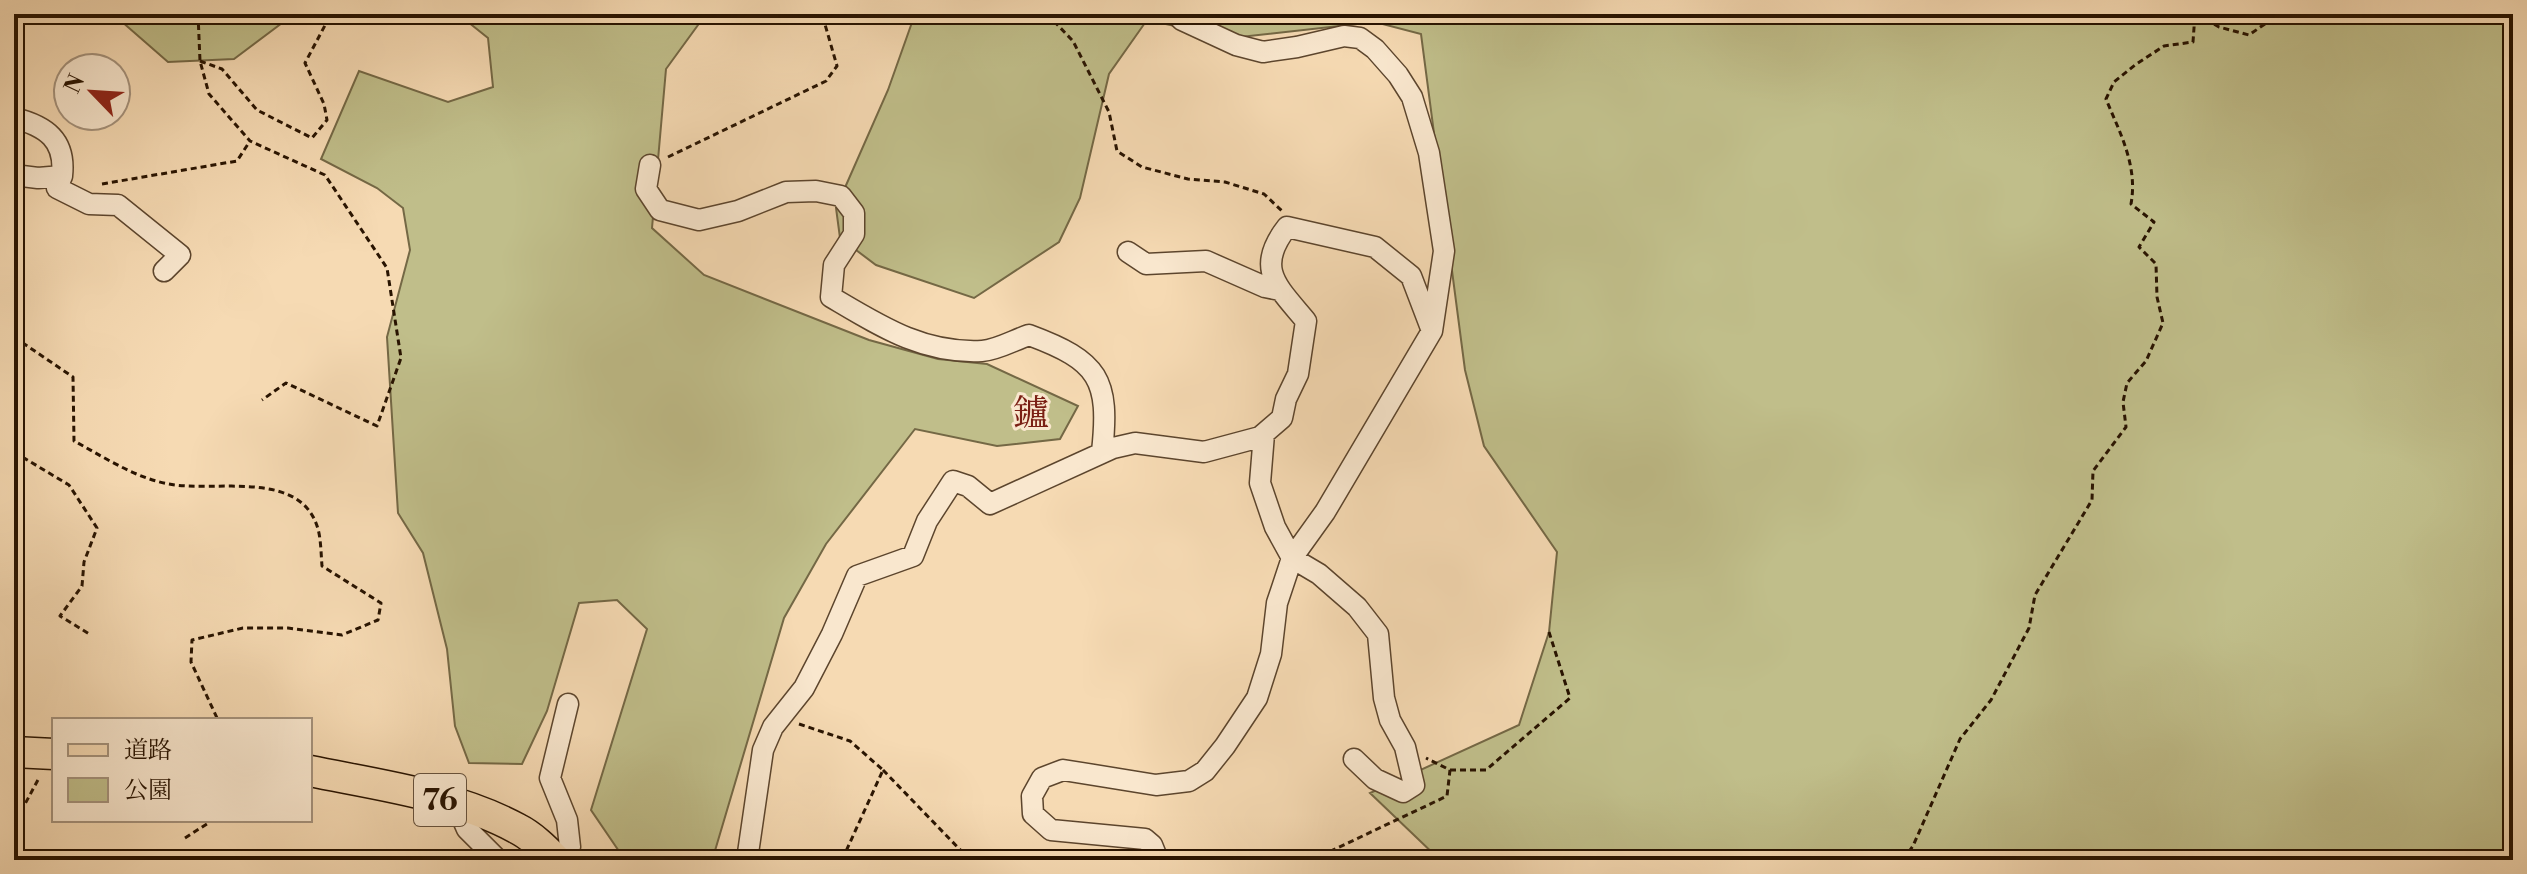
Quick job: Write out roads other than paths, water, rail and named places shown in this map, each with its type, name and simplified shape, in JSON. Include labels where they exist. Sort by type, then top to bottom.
[{"type":"main road","points":[[14,752],[52,754]]},
{"type":"main road","name":"76","points":[[312,771],[456,804],[520,830],[564,856]]},
{"type":"street","points":[[1158,860],[1152,845],[1145,839],[1051,830],[1033,814],[1032,796],[1042,778],[1063,770],[1156,785],[1189,781],[1205,771],[1225,746],[1257,698],[1271,654],[1277,603],[1292,558],[1325,512],[1432,331],[1444,251],[1429,153],[1412,97],[1375,49],[1360,38],[1344,36],[1263,52],[1236,45],[1176,14]]},
{"type":"street","points":[[14,118],[33,123],[57,141],[64,160],[57,188],[89,204],[118,205],[180,255],[164,271]]},
{"type":"street","points":[[650,165],[646,189],[660,210],[699,220],[738,211],[786,192],[816,191],[841,196],[854,213],[854,234],[834,265],[831,297],[878,325],[930,348],[984,351],[1029,335],[1079,359],[1095,373],[1101,386],[1105,421],[1102,452]]},
{"type":"street","points":[[14,175],[38,178],[62,176]]},
{"type":"street","points":[[747,860],[763,750],[781,718],[804,688],[857,576],[913,556],[927,521],[953,481],[968,486],[990,504],[1102,452],[1135,443],[1204,452],[1264,434],[1282,418],[1286,399],[1298,374],[1306,321],[1280,290],[1269,265],[1274,243],[1287,227],[1375,247],[1411,276],[1432,331]]},
{"type":"street","points":[[1128,252],[1146,264],[1206,261],[1265,287],[1280,290]]},
{"type":"street","points":[[1264,434],[1260,483],[1275,527],[1292,558],[1319,574],[1357,607],[1378,634],[1384,698],[1390,720],[1405,747],[1414,785],[1403,792],[1375,779],[1354,759]]},
{"type":"street","points":[[564,856],[567,820],[550,778],[568,704]]},
{"type":"street","points":[[456,804],[467,829],[498,860]]},
{"type":"district","name":"鑪","points":[[1031,412]]}]
